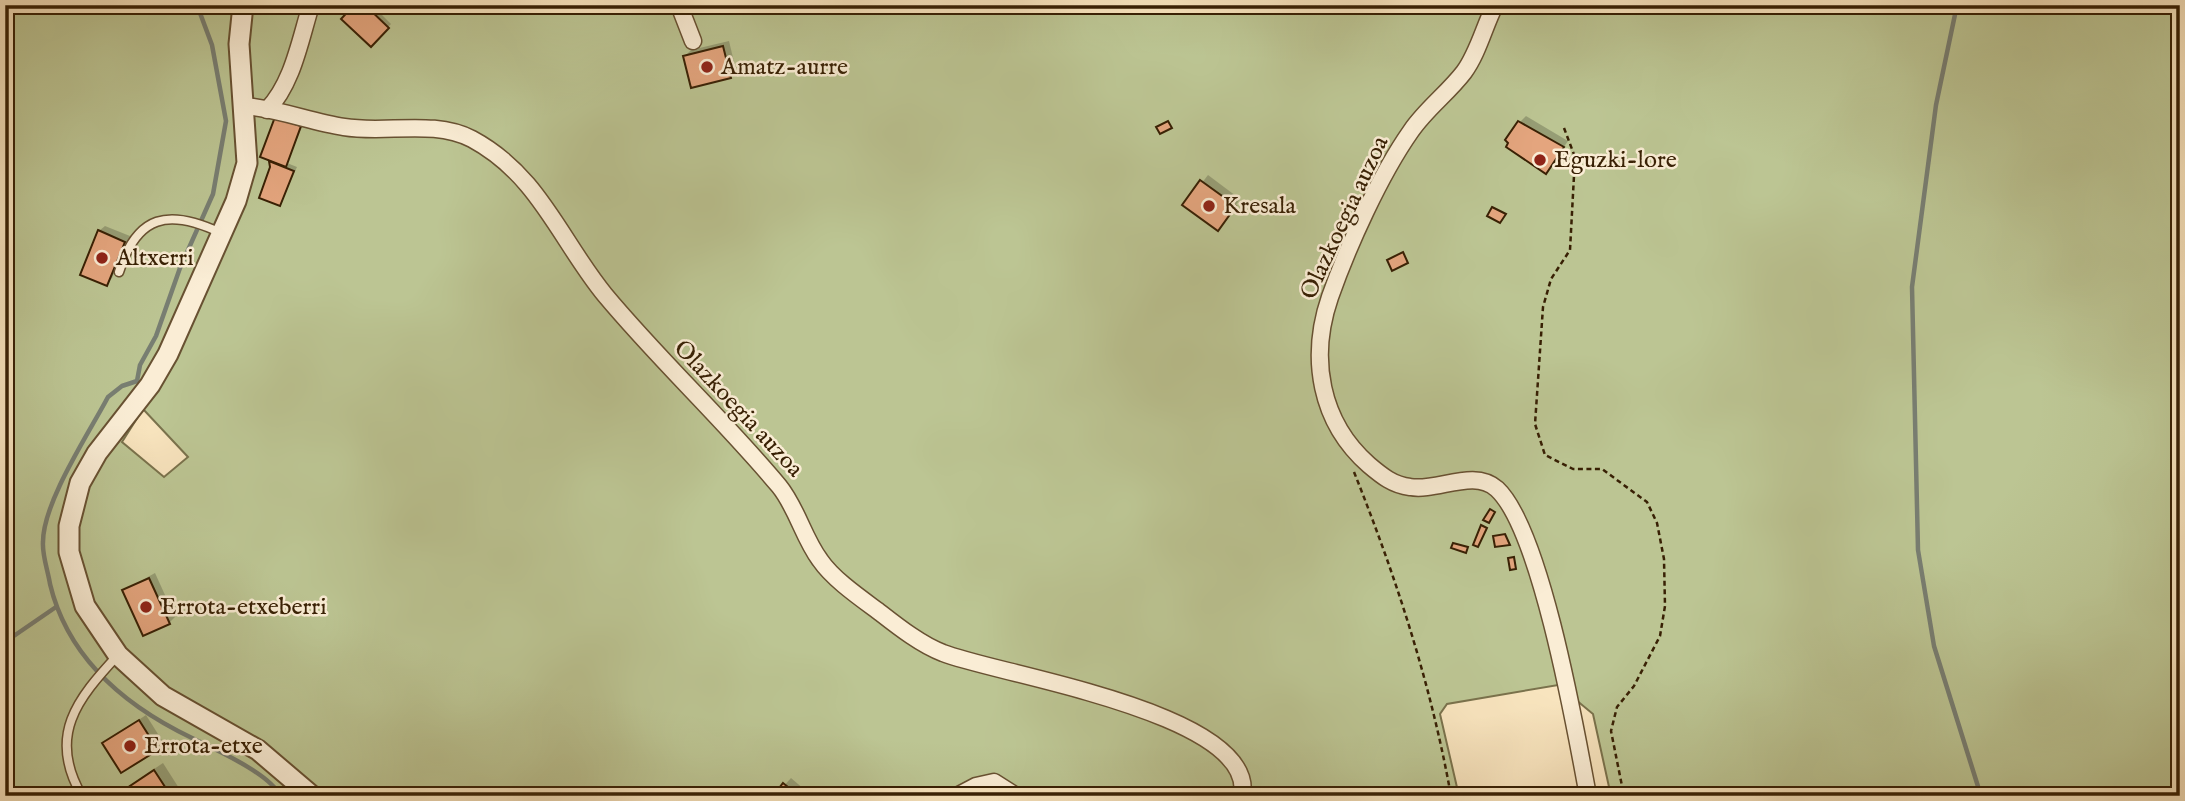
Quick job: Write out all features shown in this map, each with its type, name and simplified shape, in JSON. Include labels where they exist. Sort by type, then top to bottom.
[{"type":"street","points":[[243,5],[239,44],[247,163],[236,201],[217,231],[162,364],[150,385],[97,453],[80,483],[74,502],[69,552],[75,578],[113,661],[163,696],[258,750],[312,796]]},
{"type":"street","points":[[267,110],[277,100],[290,73],[311,5]]},
{"type":"street","points":[[679,5],[693,41]]},
{"type":"street","name":"Olazkoegia auzoa","points":[[1495,5],[1470,63],[1410,131],[1384,179],[1331,295],[1318,347],[1319,366],[1333,421],[1358,455],[1384,478],[1414,488],[1469,480],[1483,481],[1497,489],[1519,521],[1540,580],[1588,796]]},
{"type":"street","name":"Olazkoegia auzoa","points":[[243,106],[347,128],[439,129],[469,138],[492,151],[526,180],[556,219],[575,254],[651,348],[757,459],[789,498],[821,562],[878,612],[941,652],[1158,713],[1211,743],[1230,758],[1241,777],[1242,796]]},
{"type":"street","points":[[957,796],[976,786],[995,782],[1016,796]]},
{"type":"lane","points":[[119,272],[134,236],[148,225],[165,219],[194,221],[217,231]]},
{"type":"lane","points":[[82,796],[65,760],[65,740],[79,702],[113,661]]},
{"type":"path","points":[[1564,128],[1575,157],[1570,250],[1551,279],[1543,307],[1535,424],[1545,455],[1573,469],[1602,469],[1647,502],[1657,523],[1664,559],[1664,606],[1660,636],[1633,686],[1617,708],[1611,731],[1624,796]]},
{"type":"path","points":[[1352,468],[1404,605],[1441,738],[1451,796]]},
{"type":"green space","points":[[5,5],[2180,5],[2180,796],[1611,796],[1593,714],[1558,685],[1447,704],[1440,714],[1459,796],[5,796]],"holes":[[[143,409],[188,457],[164,477],[122,442]]]},
{"type":"building","points":[[354,5],[365,5],[389,28],[371,47],[341,19]]},
{"type":"building","name":"Amatz-aurre","points":[[723,46],[731,78],[691,88],[683,56]]},
{"type":"building","points":[[275,117],[301,126],[286,167],[260,157]]},
{"type":"building","points":[[1168,121],[1172,128],[1160,134],[1156,127]]},
{"type":"building","name":"Eguzki-lore","points":[[1518,121],[1564,147],[1546,174],[1506,147],[1508,143],[1505,140]]},
{"type":"building","points":[[269,161],[294,171],[280,206],[259,198],[270,167]]},
{"type":"building","name":"Kresala","points":[[1200,180],[1236,206],[1218,231],[1182,205]]},
{"type":"building","points":[[1492,207],[1506,214],[1500,223],[1487,216]]},
{"type":"building","name":"Altxerri","points":[[98,230],[125,242],[107,286],[80,275]]},
{"type":"building","points":[[1403,252],[1408,263],[1392,271],[1387,260]]},
{"type":"building","points":[[1490,509],[1495,512],[1489,523],[1483,520]]},
{"type":"building","points":[[1481,525],[1487,528],[1478,547],[1473,545]]},
{"type":"building","points":[[1505,534],[1510,545],[1495,547],[1493,536]]},
{"type":"building","points":[[1453,543],[1468,547],[1466,553],[1451,548]]},
{"type":"building","points":[[1514,557],[1516,569],[1510,570],[1508,558]]},
{"type":"building","name":"Errota-etxeberri","points":[[149,578],[170,624],[143,636],[122,590]]},
{"type":"building","name":"Errota-etxe","points":[[139,720],[158,750],[121,773],[102,743]]},
{"type":"building","points":[[154,770],[171,796],[115,796]]},
{"type":"building","points":[[783,783],[799,796],[773,796]]},
{"type":"waterway","name":"Altxerri","points":[[197,5],[212,45],[226,121],[213,194],[180,268],[156,336],[140,365],[137,381],[122,386],[108,397],[59,488],[45,526],[43,552],[50,584],[70,635],[103,677],[144,711],[266,779],[280,796]]},
{"type":"waterway","points":[[1957,5],[1936,105],[1912,287],[1918,550],[1934,646],[1981,796]]},
{"type":"waterway","points":[[5,642],[56,607]]},
{"type":"place","name":"Amatz-aurre","points":[[707,67]]},
{"type":"place","name":"Eguzki-lore","points":[[1540,160]]},
{"type":"place","name":"Kresala","points":[[1209,206]]},
{"type":"place","name":"Altxerri","points":[[102,258]]},
{"type":"place","name":"Errota-etxeberri","points":[[146,607]]},
{"type":"place","name":"Errota-etxe","points":[[130,746]]}]
